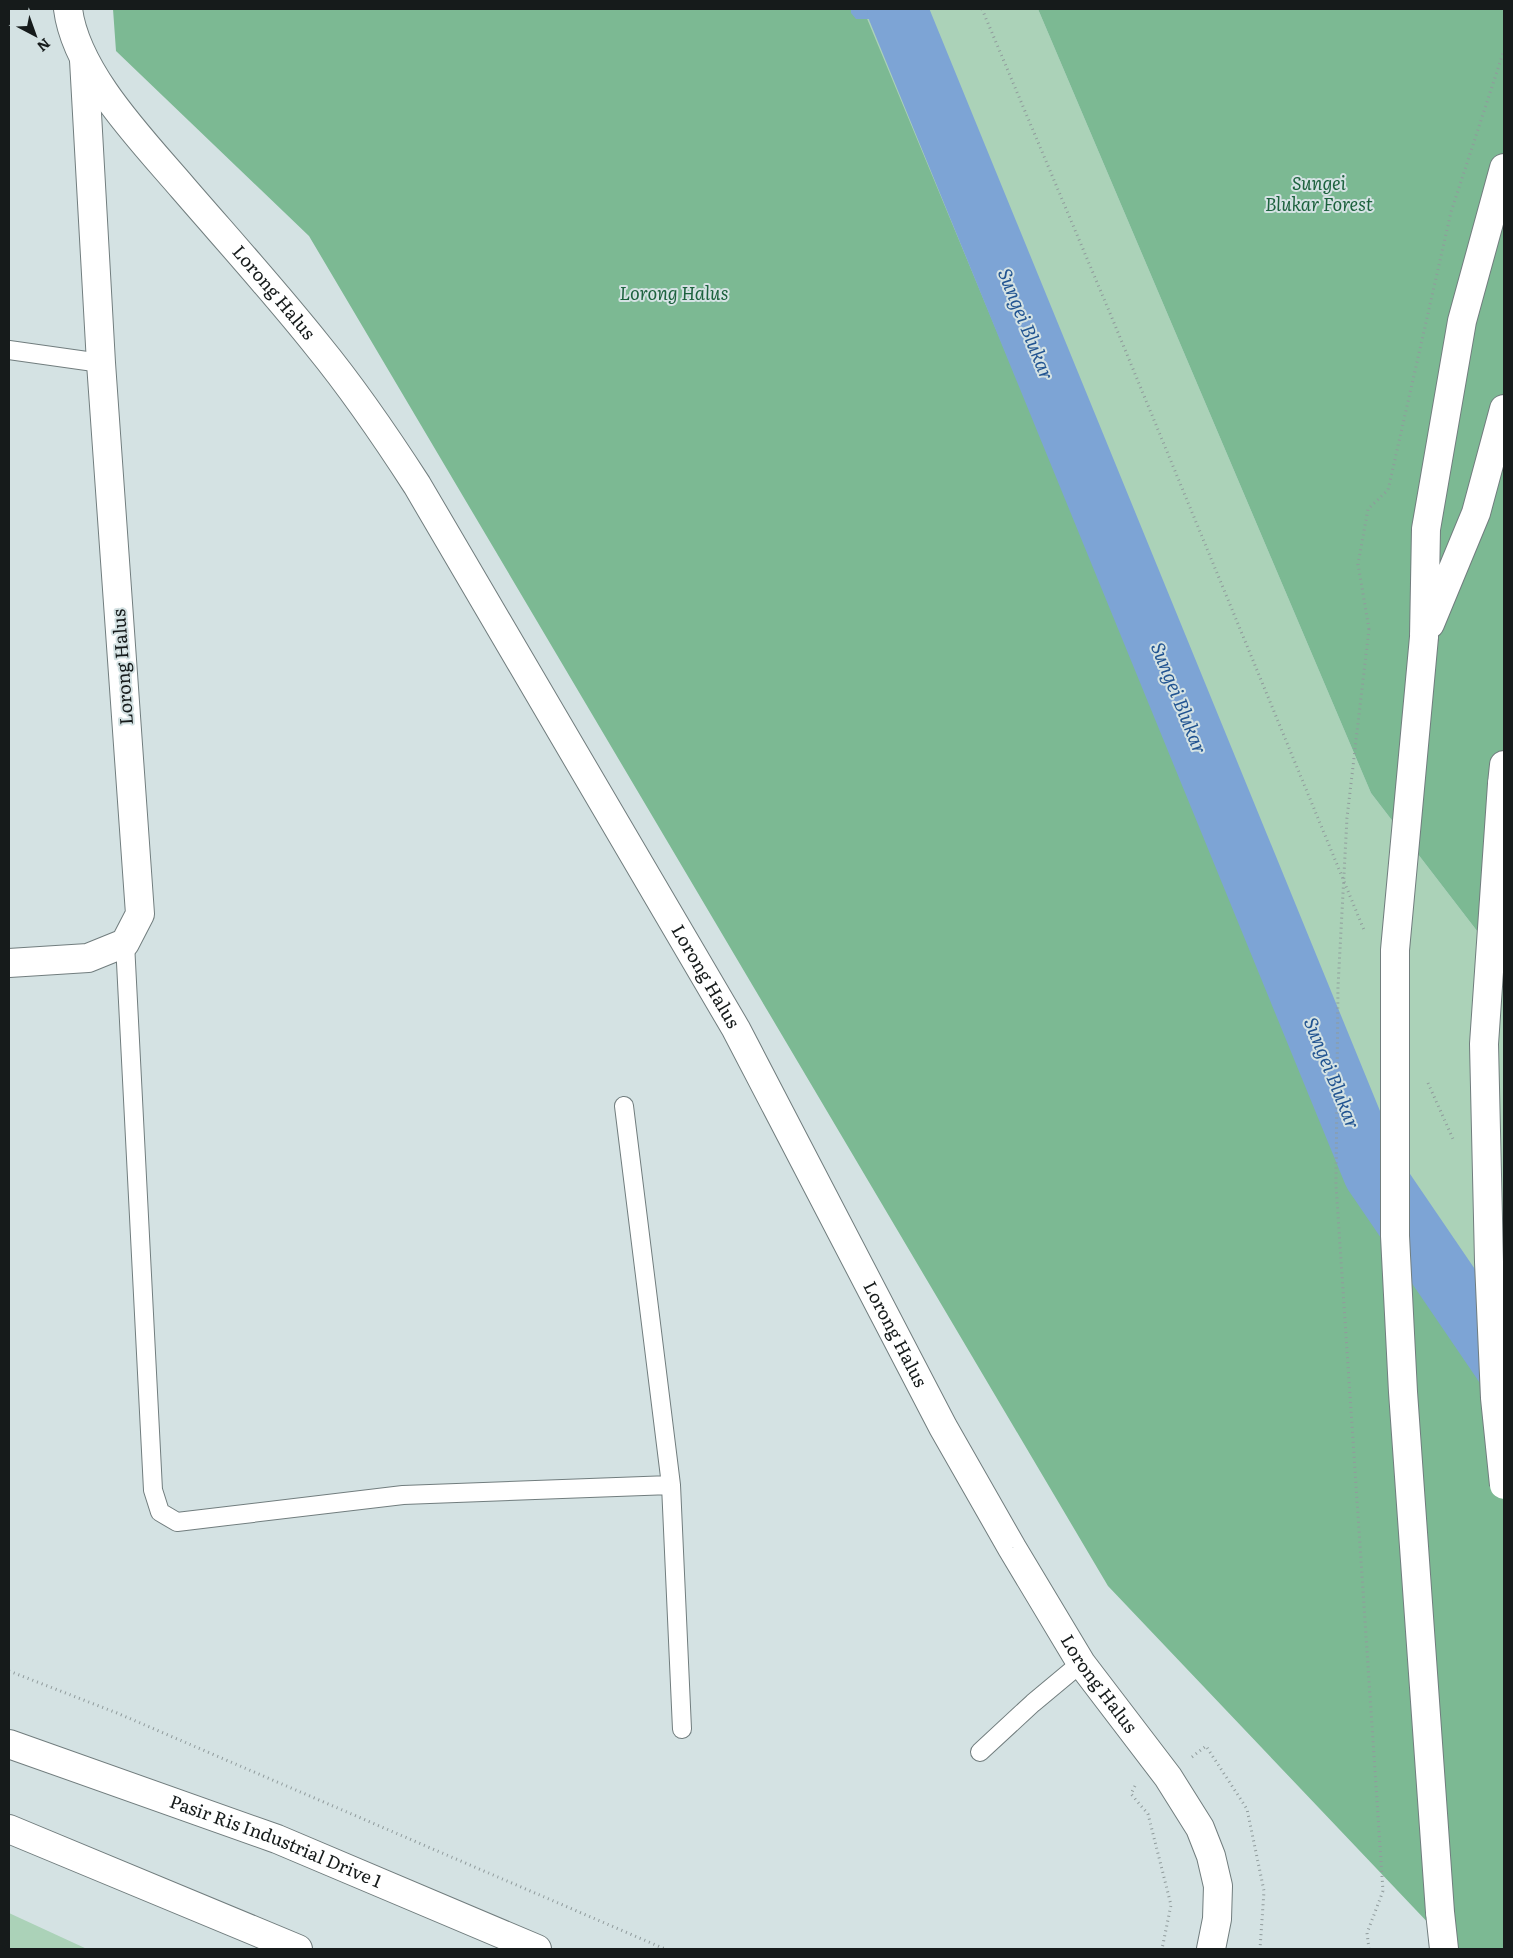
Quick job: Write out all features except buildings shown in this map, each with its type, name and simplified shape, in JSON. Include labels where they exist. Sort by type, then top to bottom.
[{"type":"main road","name":"Lorong Halus","points":[[68,9],[70,23],[84,58],[118,112],[318,346],[370,413],[417,485],[736,1029],[943,1427],[1012,1548],[1081,1662],[1168,1777],[1200,1828],[1211,1856],[1218,1886],[1217,1919],[1211,1949]]},
{"type":"main road","name":"Lorong Halus","points":[[84,58],[101,362],[140,914],[125,943]]},
{"type":"main road","points":[[1444,1949],[1403,1392],[1395,1236],[1395,950],[1424,637],[1426,529],[1462,321],[1504,168]]},
{"type":"main road","points":[[1424,637],[1476,513],[1504,409]]},
{"type":"main road","points":[[1503,774],[1484,1044],[1489,1262],[1495,1388],[1504,1485]]},
{"type":"main road","points":[[9,963],[88,958],[125,943]]},
{"type":"main road","name":"Pasir Ris Industrial Drive 1","points":[[9,1744],[277,1839],[537,1949]]},
{"type":"main road","points":[[9,1829],[298,1949]]},
{"type":"lane","points":[[9,350],[101,362]]},
{"type":"lane","points":[[125,943],[153,1490],[160,1512],[177,1522],[403,1495],[671,1486]]},
{"type":"lane","points":[[624,1106],[671,1486],[682,1729]]},
{"type":"lane","points":[[980,1752],[1081,1662]]},
{"type":"path","points":[[982,9],[1112,318],[1365,932]]},
{"type":"path","points":[[1369,1949],[1367,1933],[1383,1891],[1336,1185],[1338,987],[1346,818],[1369,628],[1358,564],[1368,509],[1388,490],[1451,212],[1504,50]]},
{"type":"path","points":[[1424,1075],[1443,1120],[1457,1146]]},
{"type":"path","points":[[9,1671],[117,1713],[665,1949]]},
{"type":"path","points":[[1153,1758],[1130,1794],[1148,1814],[1171,1905],[1162,1949]]},
{"type":"green space","name":"Lorong Halus","points":[[113,9],[863,9],[1349,1179],[1504,1412],[1504,1949],[1453,1949],[1108,1586],[309,236],[116,51]]},
{"type":"green space","points":[[791,9],[1038,9],[1371,793],[1504,966],[1504,1475],[1347,1255]]},
{"type":"green space","name":"Sungei Blukar Forest","points":[[1038,9],[1504,9],[1504,966],[1371,793]]},
{"type":"green space","points":[[9,1913],[87,1949],[9,1949]]},
{"type":"water","points":[[851,9],[899,9],[893,18],[879,24],[869,19],[856,19],[851,13]]},
{"type":"waterway","name":"Sungei Blukar","points":[[897,9],[1373,1173],[1504,1365]]}]
